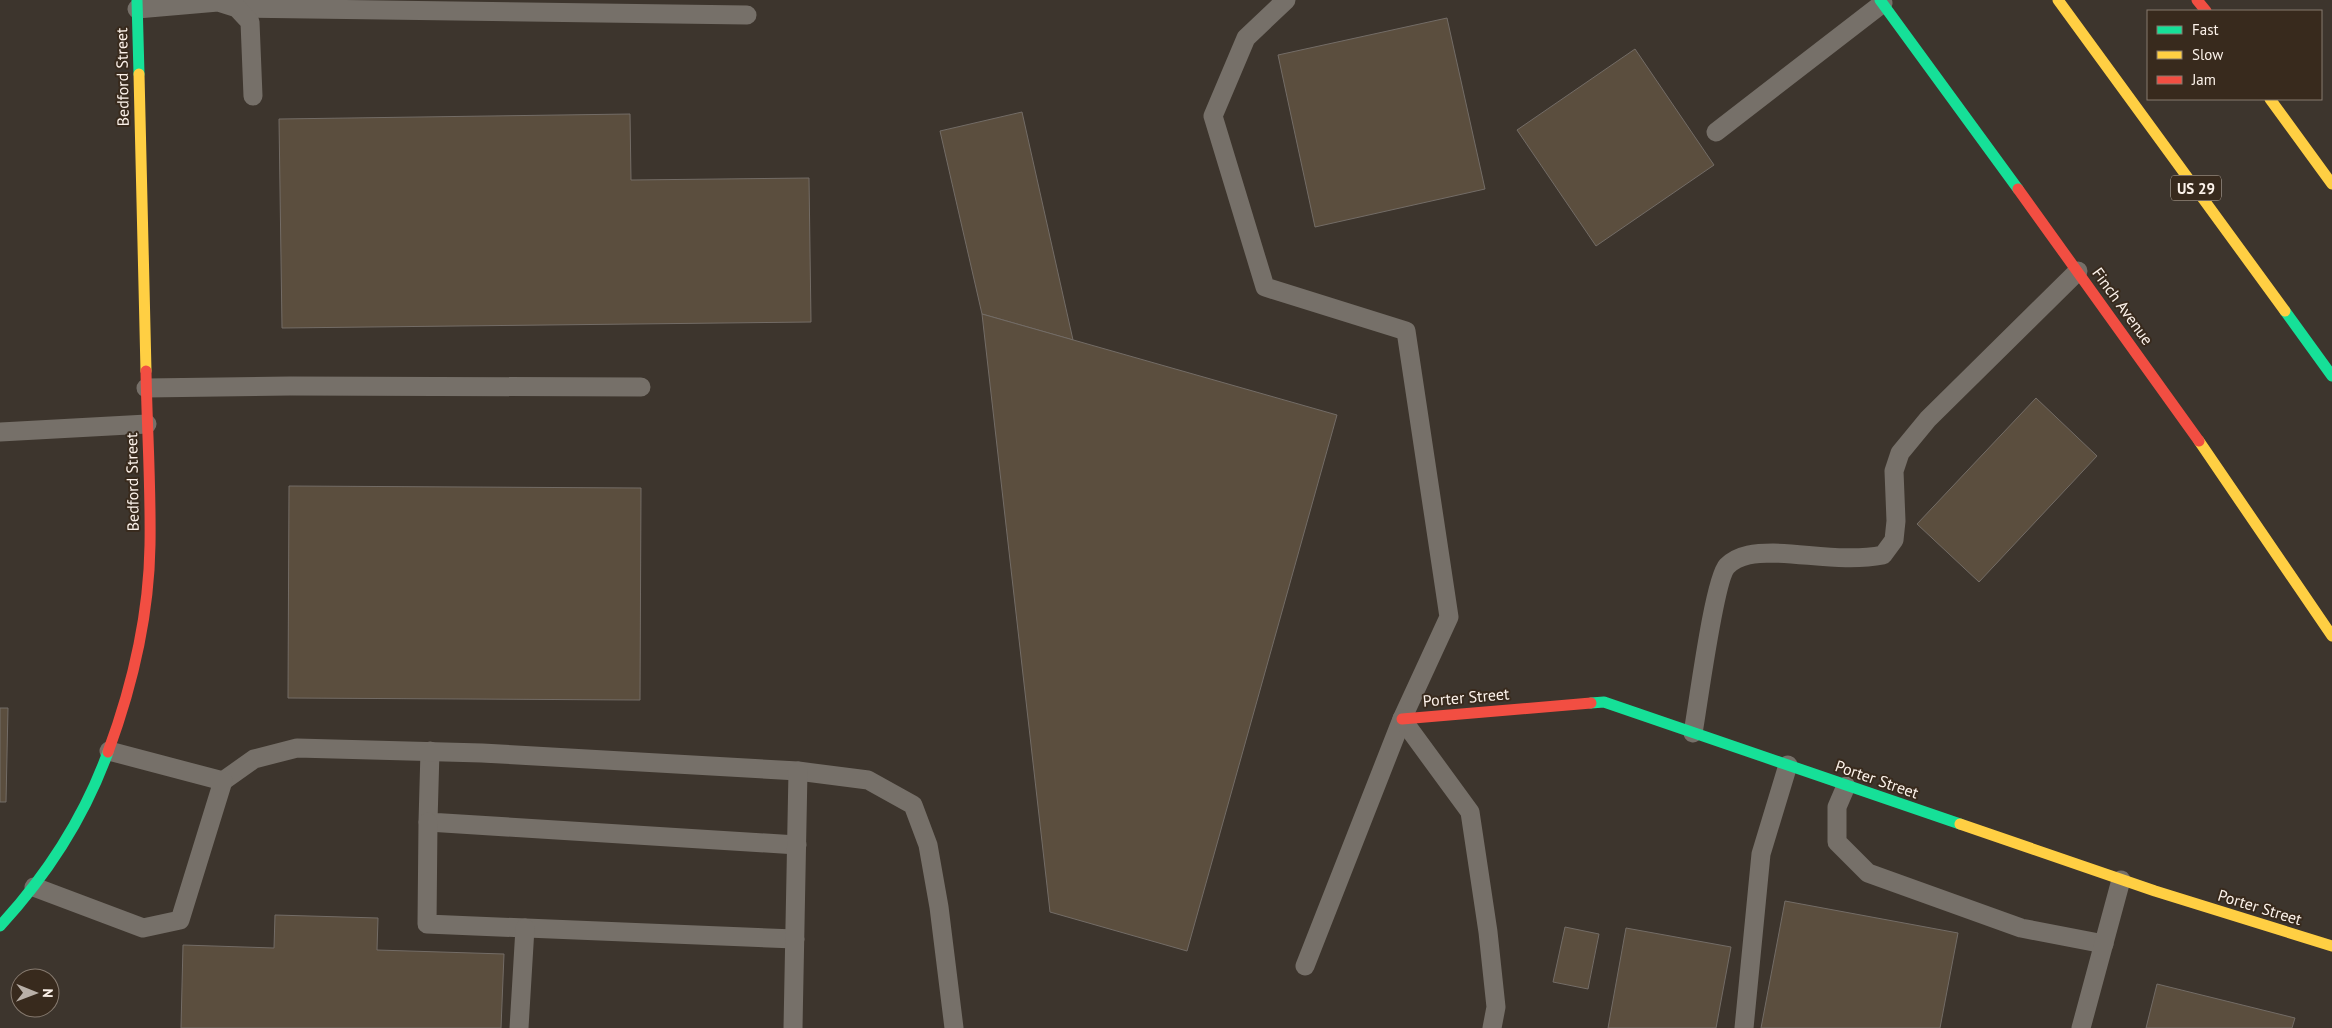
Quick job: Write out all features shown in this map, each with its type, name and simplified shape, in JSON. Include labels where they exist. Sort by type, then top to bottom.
[{"type":"main road","name":"US 29","points":[[2058,0],[2332,376]]},
{"type":"main road","points":[[2197,0],[2205,10]]},
{"type":"main road","name":"Finch Avenue","points":[[1881,2],[2162,388],[2332,636]]},
{"type":"main road","name":"Bedford Street","points":[[0,926],[34,887],[62,846],[82,809],[109,750],[119,723],[140,642],[148,589],[150,546],[137,4]]},
{"type":"main road","points":[[2271,100],[2332,184]]},
{"type":"main road","name":"Porter Street","points":[[1402,719],[1604,702],[2121,880],[2332,946]]},
{"type":"lane","points":[[1286,0],[1246,38],[1214,116],[1265,287],[1406,331],[1449,617],[1402,719],[1305,966]]},
{"type":"lane","points":[[137,4],[218,2],[237,8],[747,15]]},
{"type":"lane","points":[[1716,132],[1881,2]]},
{"type":"lane","points":[[237,8],[250,22],[253,96]]},
{"type":"lane","points":[[1693,733],[1717,592],[1726,567],[1742,556],[1772,553],[1866,559],[1883,555],[1894,540],[1896,521],[1894,471],[1900,454],[1928,419],[2078,271]]},
{"type":"lane","points":[[146,388],[290,386],[641,387]]},
{"type":"lane","points":[[0,432],[147,424]]},
{"type":"lane","points":[[1402,719],[1470,812],[1488,932],[1496,1007],[1492,1028]]},
{"type":"lane","points":[[34,887],[143,928],[180,920],[223,781],[254,759],[297,748],[430,751],[798,771],[868,780],[912,805],[928,845],[940,907],[954,1028]]},
{"type":"lane","points":[[109,750],[223,781]]},
{"type":"lane","points":[[430,751],[427,924],[795,939]]},
{"type":"lane","points":[[1744,1028],[1761,854],[1788,765]]},
{"type":"lane","points":[[793,1028],[798,771]]},
{"type":"lane","points":[[1846,786],[1837,807],[1837,842],[1868,873],[2021,928],[2104,944]]},
{"type":"lane","points":[[428,822],[797,844]]},
{"type":"lane","points":[[2081,1028],[2121,880]]},
{"type":"lane","points":[[519,1028],[525,928]]},
{"type":"building","points":[[1447,18],[1485,189],[1315,227],[1278,55]]},
{"type":"building","points":[[1635,49],[1714,165],[1596,246],[1517,130]]},
{"type":"building","points":[[1022,112],[1073,340],[982,314],[940,131]]},
{"type":"building","points":[[630,114],[631,180],[809,178],[811,322],[282,328],[279,119]]},
{"type":"building","points":[[982,314],[1337,415],[1187,951],[1050,912]]},
{"type":"building","points":[[2036,398],[2097,456],[1979,582],[1917,524]]},
{"type":"building","points":[[289,486],[641,488],[640,700],[288,698]]},
{"type":"building","points":[[0,708],[8,708],[6,802],[0,802]]},
{"type":"building","points":[[1785,901],[1958,933],[1940,1028],[1761,1028]]},
{"type":"building","points":[[275,915],[378,918],[377,950],[504,954],[501,1028],[181,1028],[183,945],[274,948]]},
{"type":"building","points":[[1565,927],[1599,934],[1588,989],[1553,982]]},
{"type":"building","points":[[1626,928],[1731,947],[1716,1028],[1608,1028]]},
{"type":"building","points":[[2157,984],[2295,1018],[2292,1028],[2146,1028]]},
{"type":"traffic: fast","points":[[137,0],[139,74]]},
{"type":"traffic: fast","points":[[1880,0],[2018,189]]},
{"type":"traffic: fast","points":[[2285,311],[2332,376]]},
{"type":"traffic: fast","points":[[1591,703],[1604,702],[1960,824]]},
{"type":"traffic: fast","points":[[0,926],[33,887],[63,845],[88,800],[108,752]]},
{"type":"traffic: slow","points":[[2058,0],[2285,311]]},
{"type":"traffic: slow","points":[[139,74],[146,371]]},
{"type":"traffic: slow","points":[[2271,100],[2332,184]]},
{"type":"traffic: slow","points":[[2199,441],[2332,636]]},
{"type":"traffic: slow","points":[[1960,824],[2155,891],[2332,946]]},
{"type":"traffic: jam","points":[[2197,0],[2205,10]]},
{"type":"traffic: jam","points":[[2018,189],[2199,441]]},
{"type":"traffic: jam","points":[[108,752],[125,702],[138,650],[149,571],[150,523],[146,371]]},
{"type":"traffic: jam","points":[[1402,719],[1591,703]]}]
